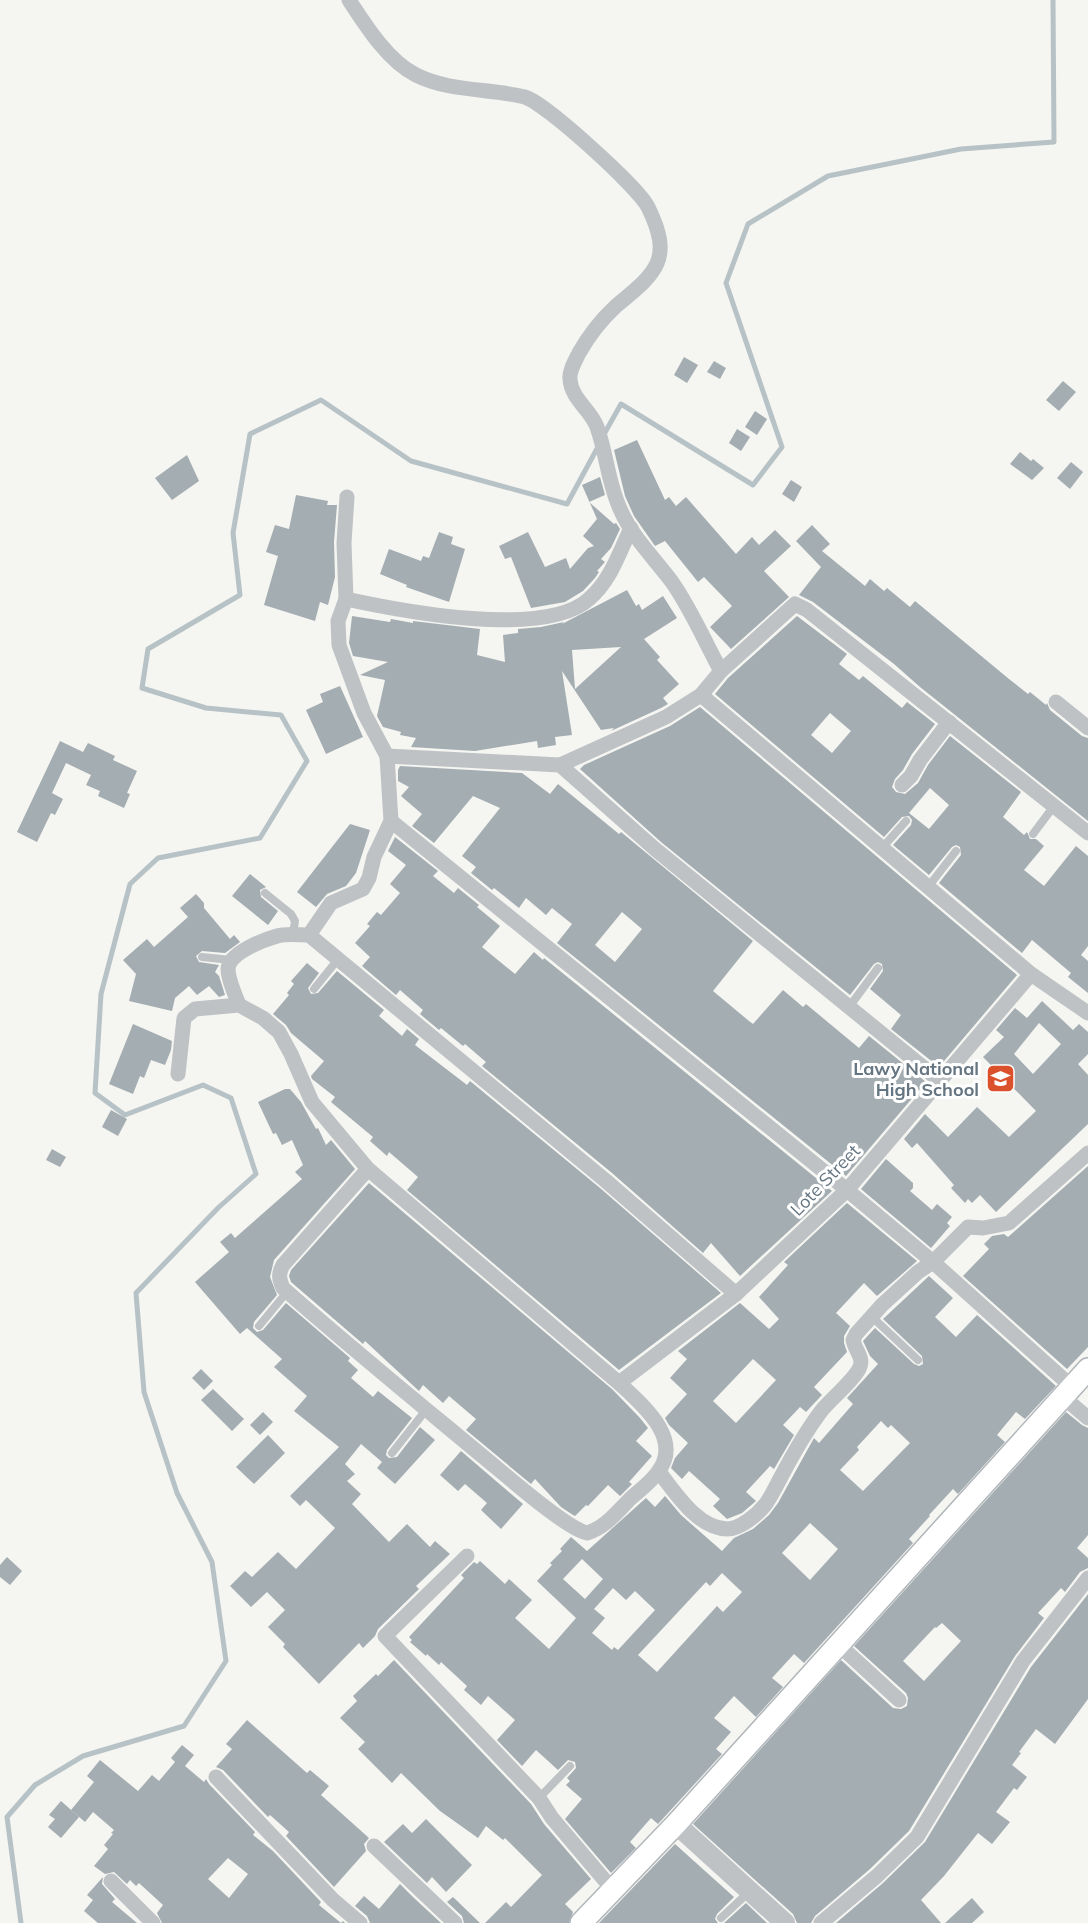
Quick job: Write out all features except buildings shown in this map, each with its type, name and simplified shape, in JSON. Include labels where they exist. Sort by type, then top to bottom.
[{"type":"main road","points":[[581,1923],[676,1824],[1088,1369]]},
{"type":"street","points":[[350,0],[372,35],[414,74],[444,84],[530,99],[550,113],[609,164],[637,190],[647,204],[661,246],[654,270],[642,285],[603,320],[584,344],[570,374],[573,389],[597,425],[612,491],[621,513],[678,592],[721,671]]},
{"type":"street","points":[[309,935],[331,903],[363,889],[369,878],[374,857],[391,821],[387,756],[364,713],[339,645],[339,621],[346,599],[344,543],[347,497]]},
{"type":"street","points":[[346,599],[384,608],[462,619],[510,619],[560,613],[589,600],[598,591],[613,568],[631,528]]},
{"type":"street","points":[[387,756],[560,765],[666,717],[700,695],[721,671],[793,605],[797,604],[1088,833]]},
{"type":"street","points":[[700,695],[1031,974],[1088,1014]]},
{"type":"street","points":[[1056,702],[1088,728]]},
{"type":"street","points":[[902,785],[911,776],[920,760],[949,722]]},
{"type":"street","points":[[560,765],[655,849],[940,1081]]},
{"type":"street","points":[[391,821],[933,1262],[1066,1391],[1088,1418]]},
{"type":"street","points":[[239,1005],[229,978],[228,969],[231,960],[249,947],[278,935],[309,935],[606,1181],[735,1294]]},
{"type":"street","name":"Lote Street","points":[[619,1383],[735,1294],[847,1190],[1031,974]]},
{"type":"street","points":[[178,1074],[184,1018],[195,1009],[239,1005],[263,1018],[279,1032],[312,1102],[368,1169],[619,1383],[652,1414],[662,1431],[666,1448],[658,1472],[602,1527],[587,1533],[581,1531],[520,1487],[287,1292],[279,1279],[279,1272],[283,1265],[368,1169]]},
{"type":"street","points":[[658,1472],[700,1519],[716,1527],[729,1529],[744,1523],[765,1505],[821,1411],[858,1370],[862,1361],[853,1340],[871,1316],[918,1272],[933,1262],[968,1227],[983,1228],[1009,1223],[1088,1153]]},
{"type":"street","points":[[467,1556],[385,1636],[539,1798],[552,1818],[613,1890]]},
{"type":"street","points":[[821,1923],[877,1876],[917,1837],[1023,1661],[1088,1578]]},
{"type":"street","points":[[838,1644],[899,1700]]},
{"type":"street","points":[[216,1777],[333,1900],[360,1923]]},
{"type":"street","points":[[676,1824],[785,1923]]},
{"type":"street","points":[[375,1846],[455,1923]]},
{"type":"street","points":[[111,1881],[153,1923]]},
{"type":"lane","points":[[1033,834],[1054,806]]},
{"type":"lane","points":[[882,848],[906,820]]},
{"type":"lane","points":[[928,887],[956,851]]},
{"type":"lane","points":[[265,893],[291,914],[295,921],[293,934]]},
{"type":"lane","points":[[202,957],[231,960]]},
{"type":"lane","points":[[314,989],[339,958]]},
{"type":"lane","points":[[849,1007],[878,968]]},
{"type":"lane","points":[[259,1326],[287,1292]]},
{"type":"lane","points":[[871,1316],[918,1360]]},
{"type":"lane","points":[[392,1453],[426,1410]]},
{"type":"lane","points":[[539,1798],[570,1766]]},
{"type":"lane","points":[[721,1918],[750,1891]]},
{"type":"waterway","points":[[603,436],[621,404],[753,485],[782,447],[726,283],[748,224],[828,176],[961,149],[1054,142],[1053,0]]},
{"type":"waterway","points":[[21,1923],[7,1817],[35,1785],[83,1756],[184,1726],[226,1661],[212,1562],[177,1493],[144,1392],[136,1293],[218,1208],[256,1174],[231,1098],[203,1085],[125,1115],[95,1093],[101,994],[130,884],[158,858],[260,838],[307,761],[281,715],[206,708],[142,688],[148,649],[240,595],[233,533],[250,434],[321,400],[411,461],[567,504],[599,445]]},
{"type":"place","name":"Lawy National High School","points":[[1000,1078]]}]
